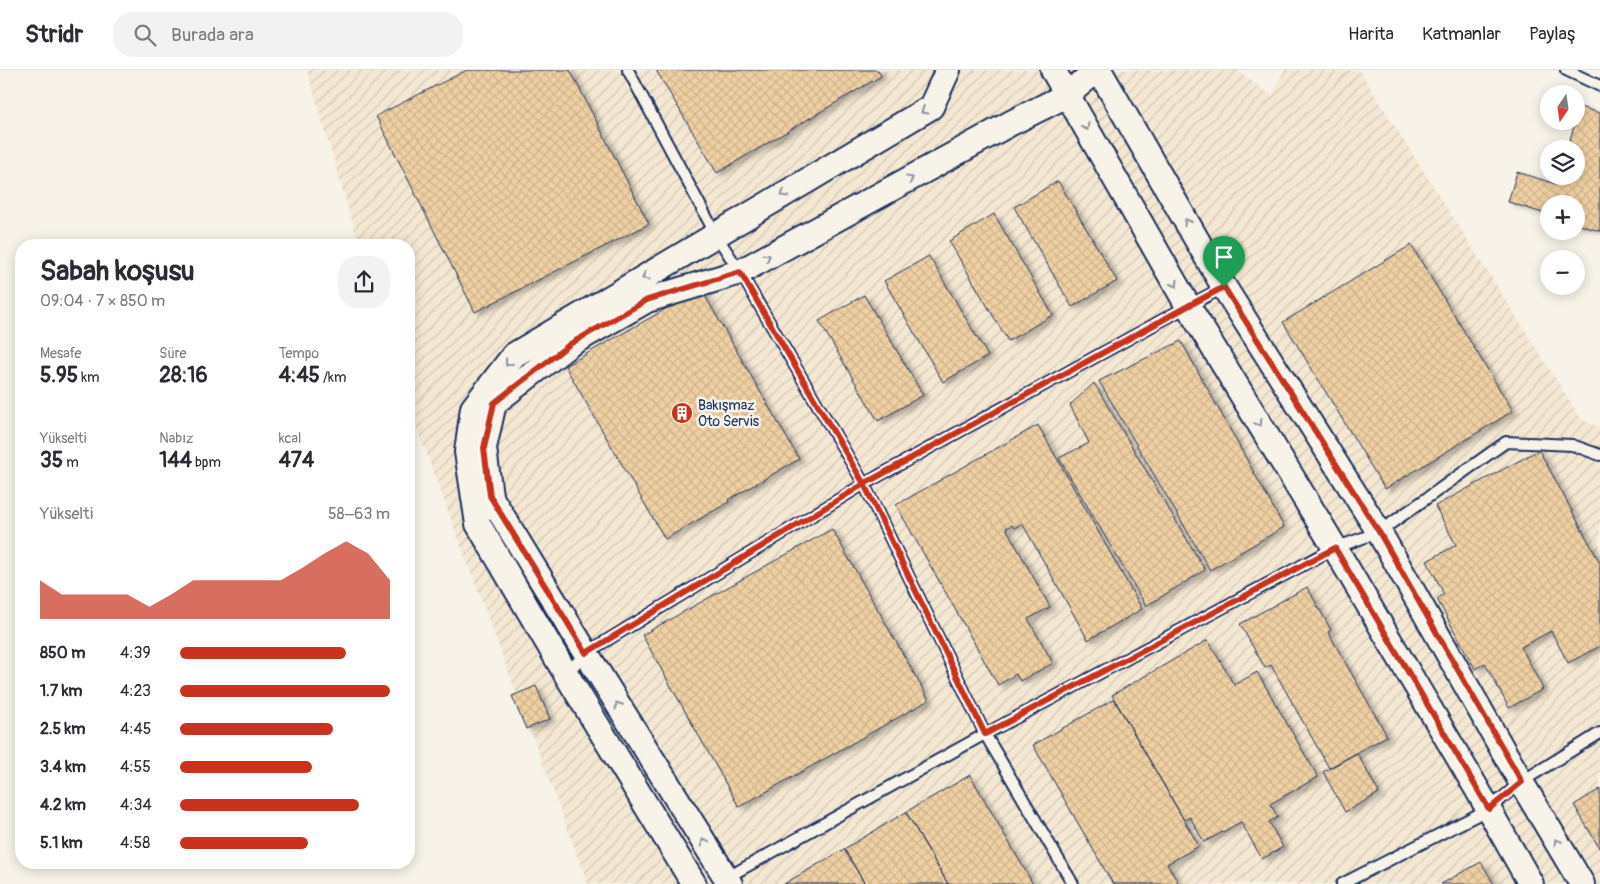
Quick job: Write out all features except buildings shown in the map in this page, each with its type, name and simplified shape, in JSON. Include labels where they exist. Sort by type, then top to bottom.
[{"type":"street","points":[[694,884],[566,674],[478,524],[467,452],[473,408],[514,355],[931,107],[948,70]]},
{"type":"street","points":[[1052,70],[1188,306],[1335,548],[1489,809],[1531,884]]},
{"type":"street","points":[[727,882],[490,496],[484,448],[494,403],[570,344],[647,300],[740,272],[1011,123],[1068,95],[1098,70],[1224,287],[1379,532],[1582,884]]},
{"type":"lane","points":[[628,70],[716,235],[740,272],[864,484],[985,734],[1073,884]]},
{"type":"lane","points":[[1566,70],[1600,86]]},
{"type":"lane","points":[[566,674],[586,653],[864,484],[1224,287]]},
{"type":"lane","points":[[727,882],[985,734],[1335,548],[1379,532],[1506,442],[1572,445],[1600,455]]},
{"type":"lane","points":[[1342,884],[1489,809],[1522,782],[1600,733]]},
{"type":"shaded area","points":[[307,70],[1237,70],[1272,96],[1284,70],[1359,70],[1582,420],[1600,427],[1600,884],[588,884],[415,423],[415,239],[357,239]]},
{"type":"place","name":"Bakışmaz Oto Servis","points":[[682,413]]},
{"type":"route","points":[[1224,287],[864,484],[586,653],[490,496],[484,448],[494,403],[570,344],[647,300],[740,272],[864,484],[985,734],[1335,548],[1489,809],[1522,782],[1379,532],[1224,287]]}]
